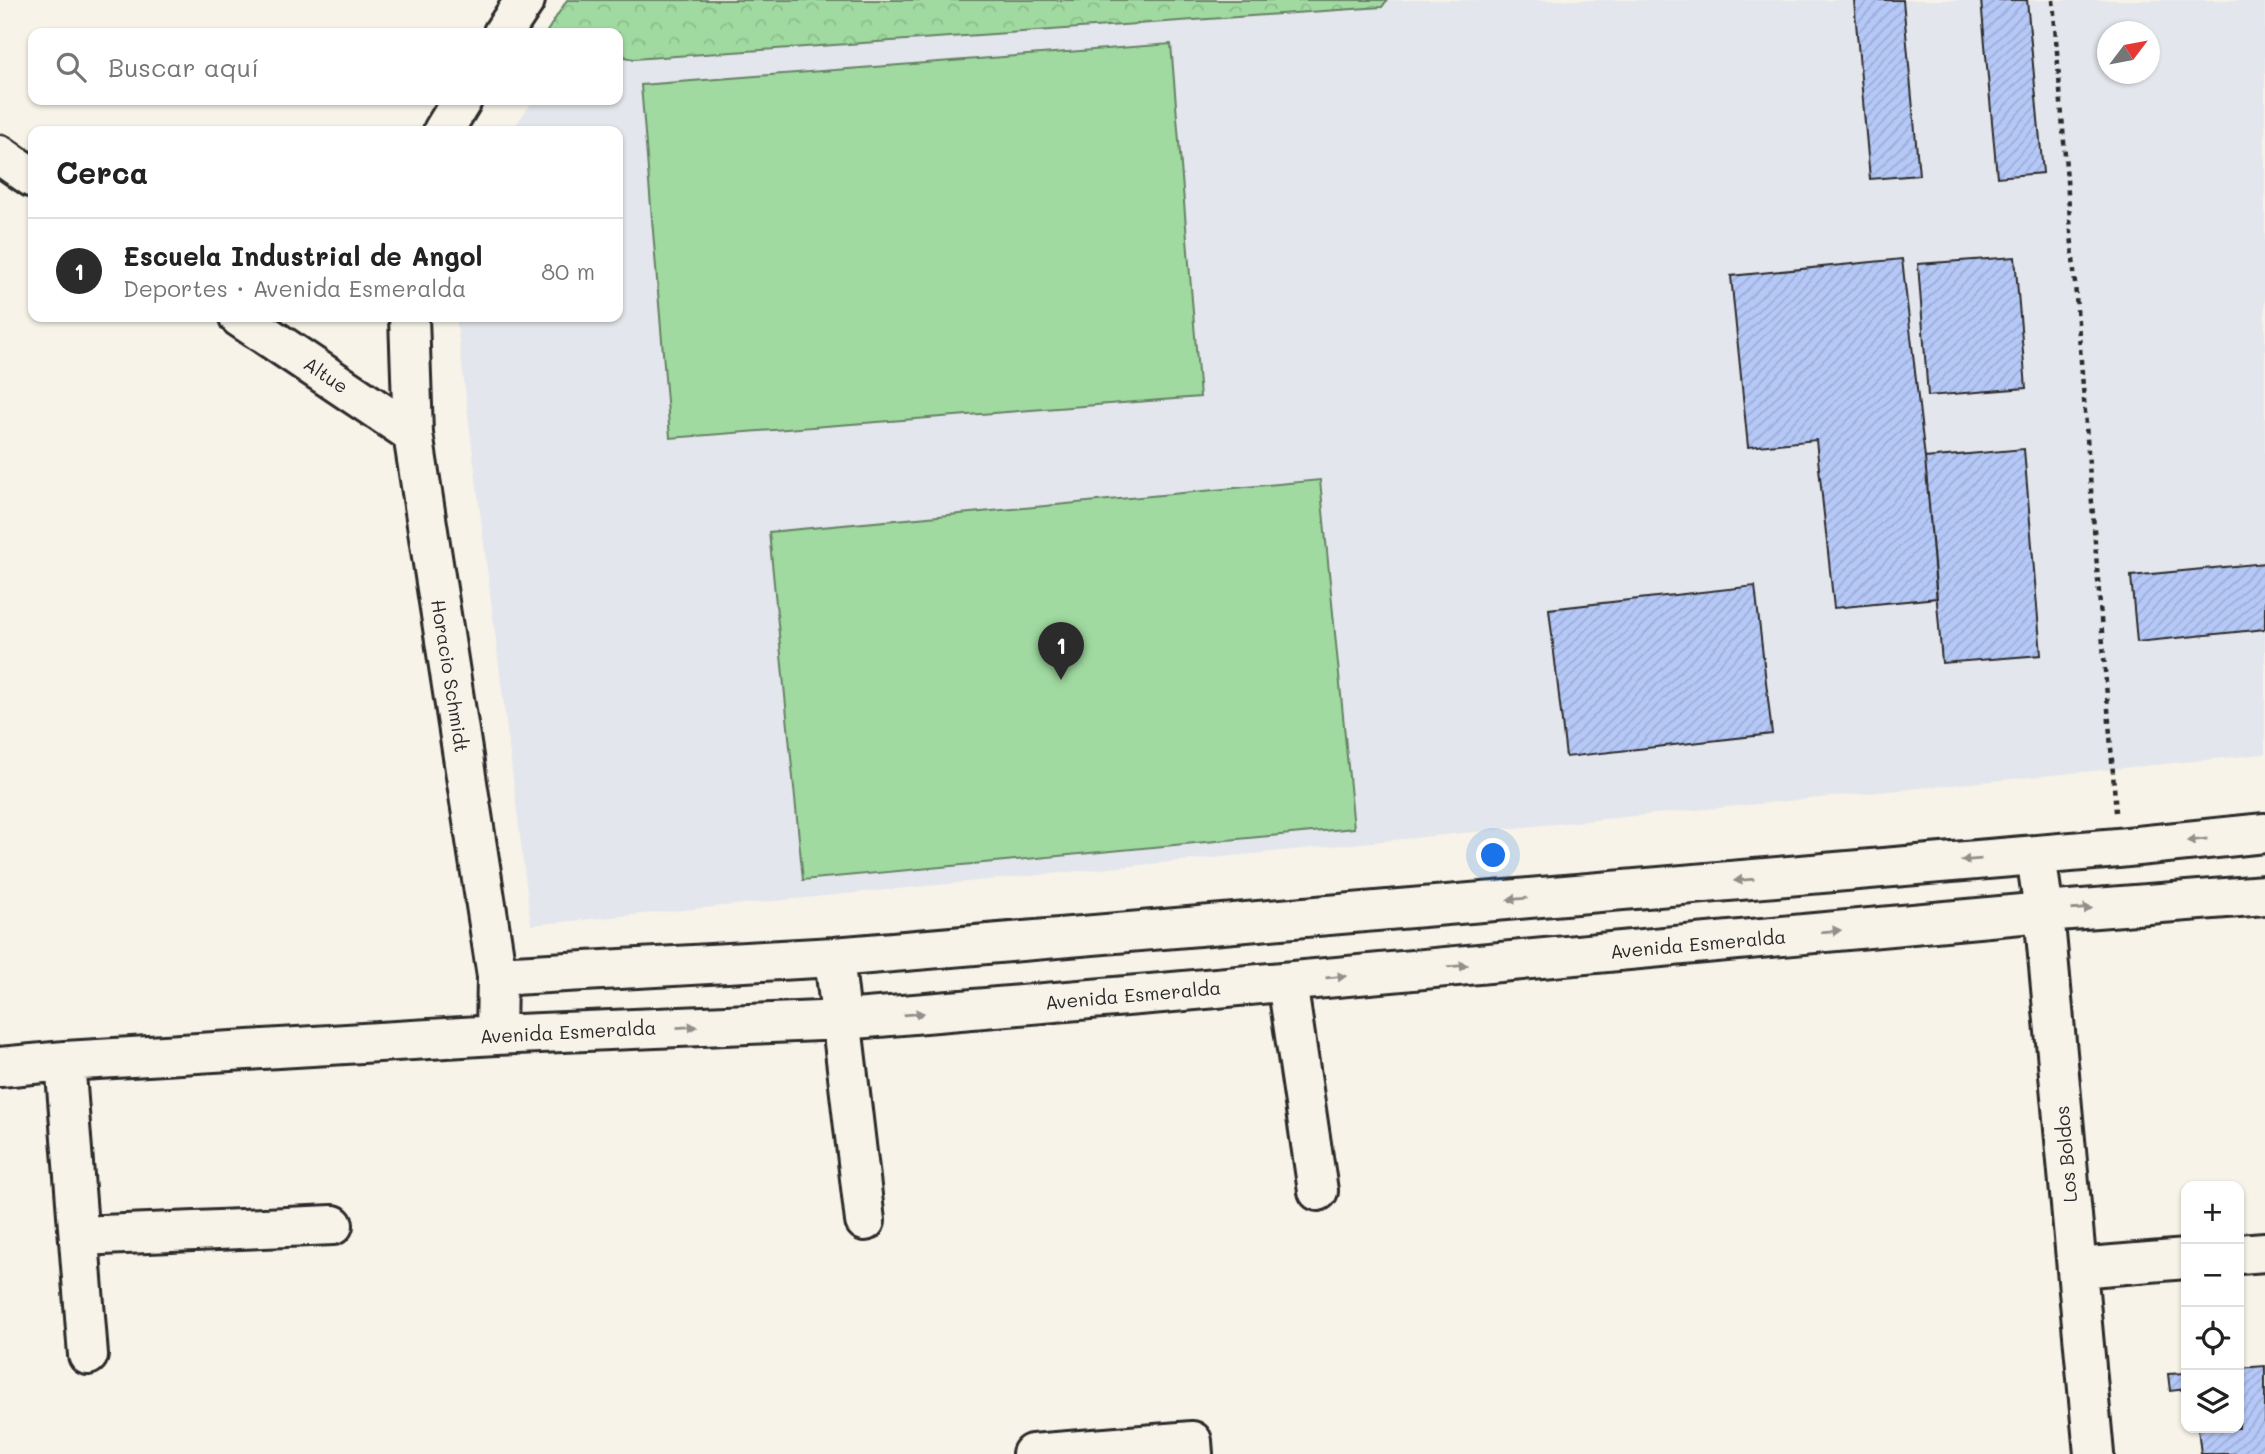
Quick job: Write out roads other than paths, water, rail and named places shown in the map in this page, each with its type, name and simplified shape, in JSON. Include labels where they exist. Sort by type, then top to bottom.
[{"type":"street","points":[[506,28],[525,0]]},
{"type":"street","points":[[446,126],[459,105]]},
{"type":"street","points":[[0,155],[28,174]]},
{"type":"street","name":"Altue","points":[[246,322],[412,434]]},
{"type":"street","name":"Horacio Schmidt","points":[[409,322],[412,434],[497,976],[496,1035]]},
{"type":"street","points":[[497,976],[834,957],[2118,848],[2265,833]]},
{"type":"street","name":"Los Boldos","points":[[2036,855],[2044,912],[2094,1454]]},
{"type":"street","name":"Avenida Esmeralda","points":[[0,1067],[65,1060],[496,1035],[843,1020],[2044,912],[2265,895]]},
{"type":"street","points":[[834,957],[865,1222]]},
{"type":"street","points":[[1287,982],[1318,1191]]},
{"type":"street","points":[[65,1060],[88,1355]]},
{"type":"street","points":[[79,1236],[333,1225]]},
{"type":"street","points":[[2244,1254],[2265,1252]]},
{"type":"street","points":[[2077,1268],[2181,1259]]},
{"type":"street","points":[[1032,1454],[1193,1448]]},
{"type":"place","name":"Escuela Industrial de Angol","points":[[1061,680]]}]
